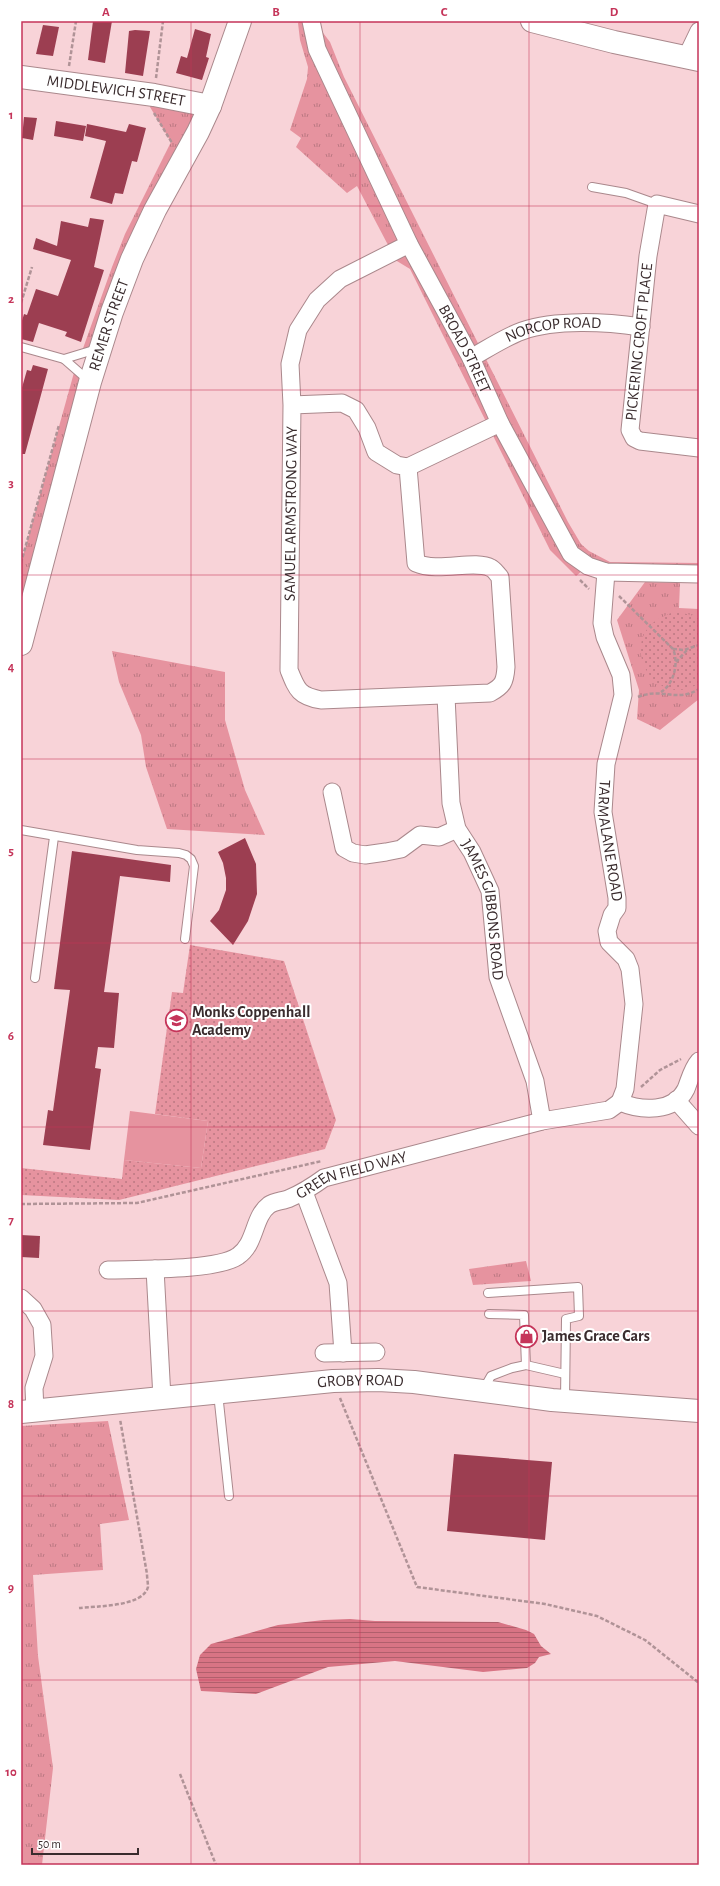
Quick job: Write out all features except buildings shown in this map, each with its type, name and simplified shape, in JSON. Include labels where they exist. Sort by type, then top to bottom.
[{"type":"street","name":"REMER STREET","points":[[21,644],[99,349],[132,259],[155,210],[185,156],[210,106],[240,21]]},
{"type":"street","name":"BROAD STREET","points":[[311,21],[317,49],[408,244],[471,358],[500,423],[572,554],[605,577],[699,574]]},
{"type":"street","points":[[532,21],[614,42],[693,58],[699,31]]},
{"type":"street","name":"MIDDLEWICH STREET","points":[[21,77],[154,95],[210,106]]},
{"type":"street","points":[[657,204],[699,214]]},
{"type":"street","name":"PICKERING CROFT PLACE","points":[[657,204],[648,256],[630,430],[634,438],[640,441],[699,448]]},
{"type":"street","name":"SAMUEL ARMSTRONG WAY","points":[[408,244],[340,279],[317,300],[298,330],[290,364],[292,405],[289,670],[296,688],[307,697],[321,700],[490,693],[501,687],[506,676],[500,577],[491,568],[479,566],[426,567],[416,563],[408,467]]},
{"type":"street","name":"NORCOP ROAD","points":[[471,358],[521,331],[534,327],[604,323],[641,327]]},
{"type":"street","points":[[292,405],[342,403],[356,410],[367,428],[376,452],[396,465],[408,467],[500,423]]},
{"type":"street","name":"TARMALANE ROAD","points":[[605,577],[602,623],[605,637],[620,675],[623,695],[619,716],[609,745],[606,764],[603,812],[617,898],[617,908],[612,915],[607,931],[609,942],[626,959],[630,969],[634,1004],[625,1089],[620,1102]]},
{"type":"street","name":"JAMES GIBBONS ROAD","points":[[446,696],[451,803],[457,829],[472,852],[490,891],[498,977],[535,1081],[542,1121]]},
{"type":"street","points":[[332,792],[344,848],[353,853],[365,855],[401,849],[420,835],[439,837],[457,829]]},
{"type":"street","points":[[620,1102],[633,1108],[646,1109],[663,1107],[676,1100],[685,1090],[694,1067],[699,1061]]},
{"type":"street","points":[[676,1100],[699,1126]]},
{"type":"street","name":"GREEN FIELD WAY","points":[[108,1270],[198,1267],[238,1257],[249,1245],[263,1212],[270,1204],[304,1192],[324,1178],[542,1121],[609,1110],[620,1102]]},
{"type":"street","points":[[304,1192],[338,1283],[343,1353]]},
{"type":"street","points":[[155,1269],[162,1398]]},
{"type":"street","points":[[21,1298],[33,1309],[42,1325],[44,1356],[28,1412]]},
{"type":"street","points":[[324,1353],[376,1352]]},
{"type":"street","name":"GROBY ROAD","points":[[28,1412],[333,1381],[378,1380],[414,1382],[565,1401],[699,1411]]},
{"type":"lane","points":[[592,187],[626,193],[657,204]]},
{"type":"lane","points":[[21,347],[64,359],[90,382]]},
{"type":"lane","points":[[64,359],[99,349]]},
{"type":"lane","points":[[21,830],[54,837],[137,850],[186,855],[191,859],[194,866],[185,939]]},
{"type":"lane","points":[[35,978],[54,837]]},
{"type":"lane","points":[[488,1293],[578,1288],[579,1316],[566,1319],[565,1401]]},
{"type":"lane","points":[[490,1314],[524,1315],[526,1365]]},
{"type":"lane","points":[[482,1391],[491,1376],[512,1368],[526,1365],[565,1374]]},
{"type":"lane","points":[[218,1392],[229,1496]]},
{"type":"path","points":[[67,83],[76,21]]},
{"type":"path","points":[[163,21],[154,95],[150,107],[178,152],[185,156]]},
{"type":"path","points":[[21,302],[32,267]]},
{"type":"path","points":[[21,563],[60,420]]},
{"type":"path","points":[[605,577],[673,649],[675,663],[670,685],[661,692]]},
{"type":"path","points":[[673,649],[688,649],[699,645]]},
{"type":"path","points":[[675,663],[688,649]]},
{"type":"path","points":[[619,716],[638,696],[652,692],[661,692],[677,696],[686,695],[699,689]]},
{"type":"path","points":[[21,1204],[137,1203],[327,1160]]},
{"type":"path","points":[[333,1381],[416,1587],[545,1604],[597,1616],[645,1640],[699,1683]]},
{"type":"path","points":[[79,1608],[132,1602],[141,1596],[148,1587],[117,1402]]},
{"type":"path","points":[[180,1774],[216,1865]]},
{"type":"green space","points":[[300,21],[314,21],[330,42],[344,77],[568,522],[581,544],[589,551],[610,562],[699,563],[699,574],[588,566],[576,576],[550,550],[410,269],[387,255],[388,245],[357,186],[347,193],[296,147],[301,138],[290,130],[307,79],[308,67],[300,40],[298,23]]},
{"type":"green space","points":[[154,95],[210,106],[99,349],[81,354],[125,234],[171,142],[150,107]]},
{"type":"green space","points":[[75,369],[90,382],[21,644],[21,563]]},
{"type":"green space","points":[[645,582],[680,583],[679,608],[699,609],[699,699],[660,730],[637,719],[639,690],[617,620]]},
{"type":"green space","points":[[671,613],[689,614],[699,619],[699,684],[681,690],[669,689],[658,683],[650,675],[644,665],[641,654],[641,642],[646,631],[654,622]]},
{"type":"green space","points":[[112,651],[225,672],[225,720],[245,790],[265,835],[167,829],[146,767],[141,735],[119,682]]},
{"type":"green space","points":[[190,945],[284,961],[336,1120],[325,1149],[119,1200],[21,1195],[21,1168],[122,1179],[124,1160],[201,1168],[208,1121],[155,1114],[172,992],[183,993]]},
{"type":"green space","points":[[130,1111],[208,1121],[201,1168],[124,1160]]},
{"type":"green space","points":[[526,1261],[531,1281],[473,1285],[469,1269]]},
{"type":"green space","points":[[108,1421],[129,1520],[100,1524],[103,1570],[33,1575],[38,1656],[53,1768],[42,1865],[21,1865],[21,1426]]},
{"type":"shaded area","points":[[350,1619],[375,1621],[498,1622],[526,1630],[534,1634],[541,1646],[551,1654],[539,1657],[535,1663],[527,1668],[483,1672],[395,1661],[328,1667],[256,1694],[201,1691],[196,1669],[200,1655],[211,1644],[278,1625]]},
{"type":"place","name":"Monks Coppenhall Academy","points":[[177,1021]]},
{"type":"place","name":"James Grace Cars","points":[[527,1336]]}]
